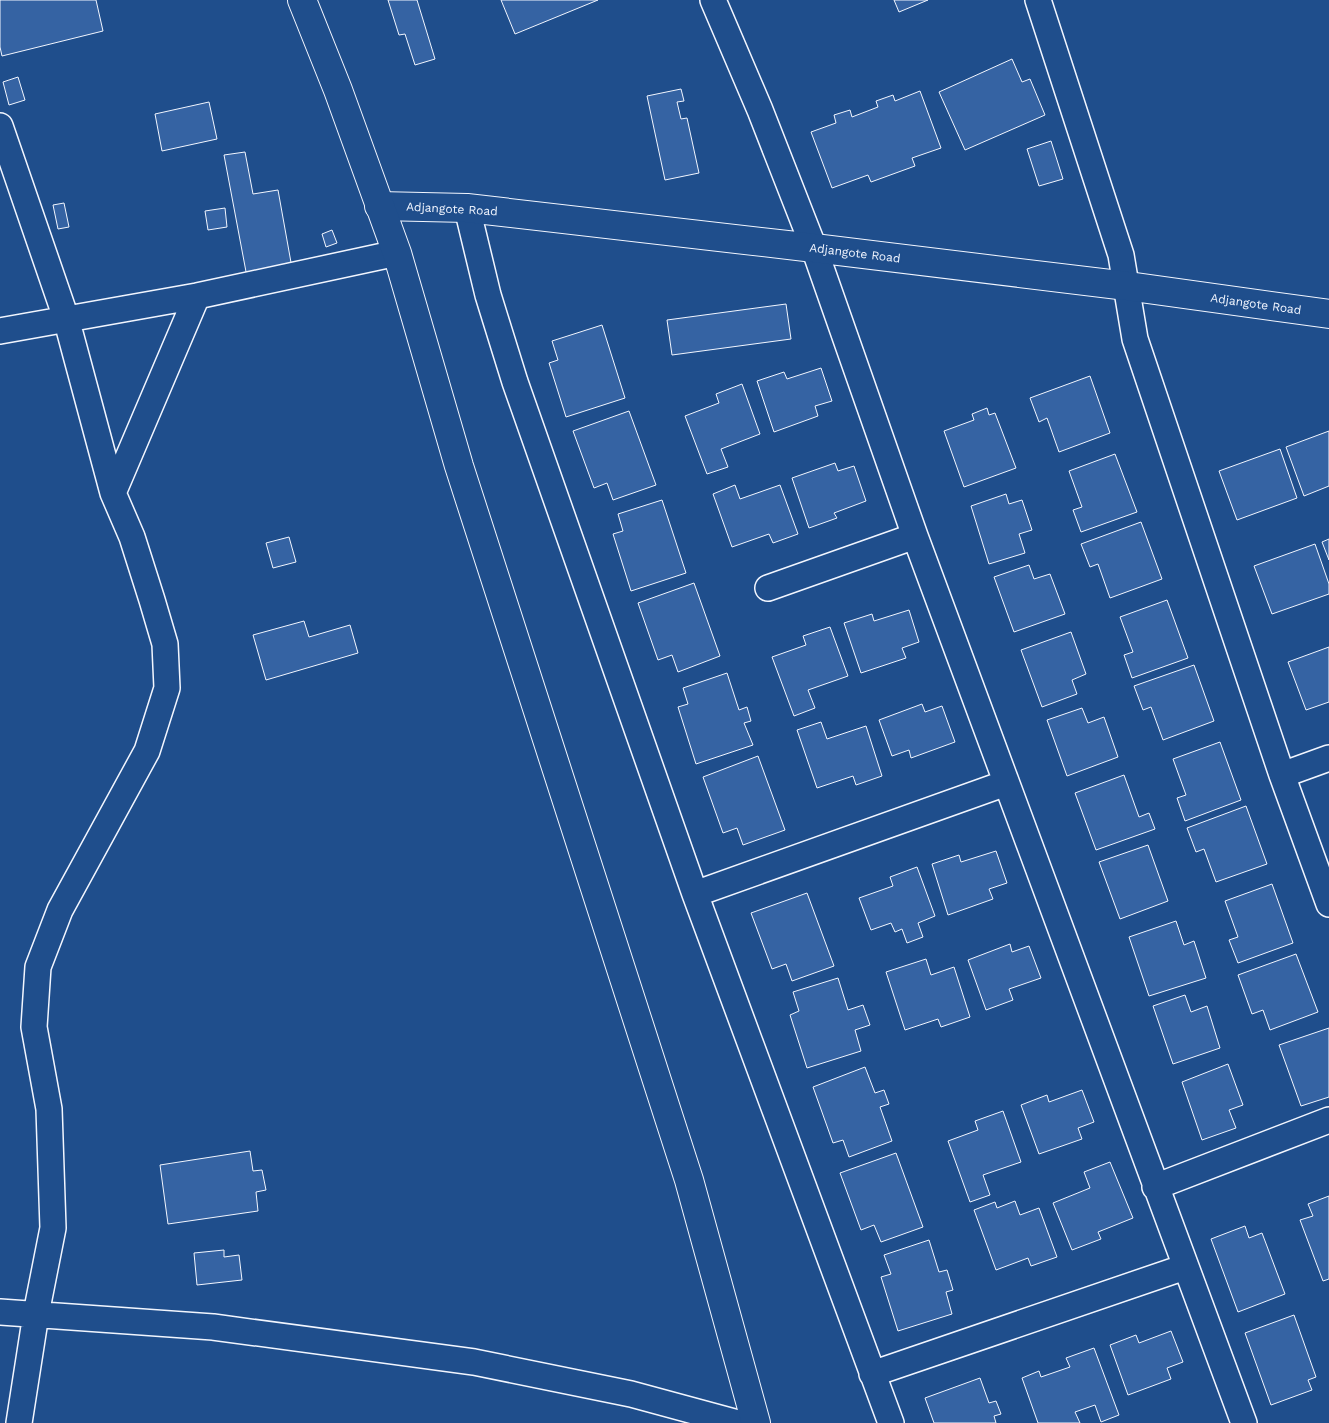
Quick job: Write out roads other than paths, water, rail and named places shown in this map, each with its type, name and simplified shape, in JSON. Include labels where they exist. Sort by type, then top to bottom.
[{"type":"main road","points":[[302,0],[338,90],[397,253],[462,475],[690,1180],[756,1423]]},
{"type":"main road","name":"Adjangote Road","points":[[379,206],[468,208],[1128,286],[1329,314]]},
{"type":"street","points":[[713,0],[760,110],[814,248],[915,536],[1184,1266],[1244,1423]]},
{"type":"street","points":[[1038,0],[1121,255],[1128,286],[1135,339],[1282,775],[1329,904]]},
{"type":"street","points":[[0,126],[66,318],[113,493],[132,538],[165,644],[168,688],[147,751],[60,910],[38,967],[34,1027],[49,1109],[53,1228],[36,1314],[19,1423]]},
{"type":"street","points":[[468,208],[488,295],[515,382],[694,894],[891,1423]]},
{"type":"street","points":[[0,331],[197,296],[397,253]]},
{"type":"street","points":[[113,493],[197,296]]},
{"type":"street","points":[[768,588],[915,536]]},
{"type":"street","points":[[1282,775],[1329,758]]},
{"type":"street","points":[[694,894],[1006,783]]},
{"type":"street","points":[[1156,1187],[1329,1120]]},
{"type":"street","points":[[872,1374],[1184,1266]]},
{"type":"street","points":[[0,1312],[213,1327],[474,1362],[631,1394],[738,1423]]}]
